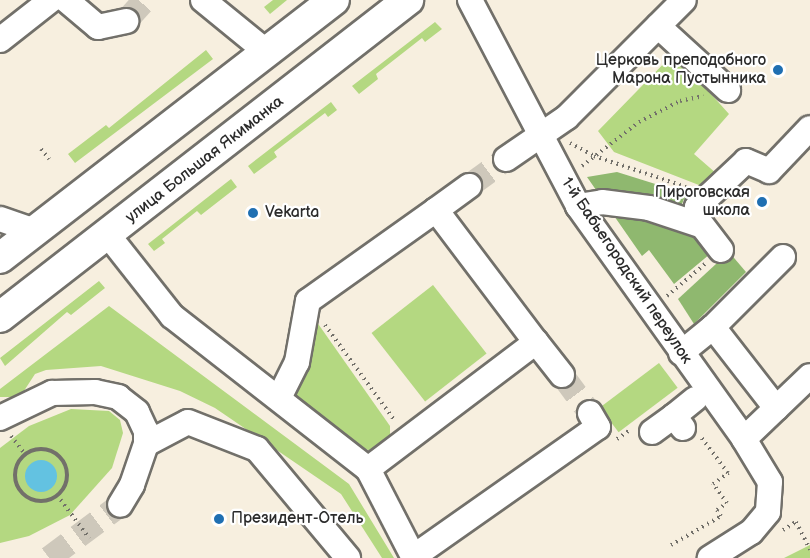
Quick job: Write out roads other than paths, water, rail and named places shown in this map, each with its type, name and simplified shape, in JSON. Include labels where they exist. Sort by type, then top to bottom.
[{"type":"main road","points":[[0,258],[334,0]]},
{"type":"main road","name":"улица Большая Якиманка","points":[[0,317],[408,0]]},
{"type":"street","points":[[0,40],[51,0]]},
{"type":"street","points":[[66,0],[98,27],[126,21]]},
{"type":"street","points":[[203,0],[267,53]]},
{"type":"street","name":"1-й Бабьегородский переулок","points":[[470,0],[540,138],[578,206],[744,439],[771,482],[768,512],[751,532],[710,558]]},
{"type":"street","points":[[506,159],[540,138],[567,117],[684,0]]},
{"type":"street","points":[[658,26],[728,90]]},
{"type":"street","points":[[713,257],[695,216],[697,207],[746,161],[769,171],[810,128]]},
{"type":"street","points":[[279,398],[297,362],[308,301],[469,186]]},
{"type":"street","points":[[578,206],[602,202],[649,208],[700,225]]},
{"type":"street","points":[[436,210],[562,375]]},
{"type":"street","points":[[0,219],[34,231]]},
{"type":"street","points":[[108,235],[171,316],[368,469],[413,557],[598,427],[590,413]]},
{"type":"street","points":[[681,353],[713,327],[783,257]]},
{"type":"street","points":[[713,327],[776,408]]},
{"type":"street","points":[[368,469],[536,342]]},
{"type":"street","points":[[744,439],[810,376]]},
{"type":"street","points":[[0,418],[52,393],[95,392],[118,397],[137,412],[146,431],[146,444],[132,484],[120,505]]},
{"type":"street","points":[[652,432],[685,425],[695,399]]},
{"type":"street","points":[[146,444],[188,422],[257,449],[348,558]]},
{"type":"water","points":[[41,460],[52,465],[57,476],[52,487],[41,492],[30,487],[25,476],[30,465]]},
{"type":"tunnel","points":[[126,21],[145,0]]},
{"type":"tunnel","points":[[469,186],[506,159]]},
{"type":"tunnel","points":[[562,375],[590,413]]},
{"type":"tunnel","points":[[49,558],[120,505]]},
{"type":"place","name":"Церковь преподобного Марона Пустынника","points":[[778,70]]},
{"type":"place","name":"Пироговская школа","points":[[762,202]]},
{"type":"place","name":"Vekarta","points":[[253,213]]},
{"type":"place","name":"Президент-Отель","points":[[219,519]]}]
